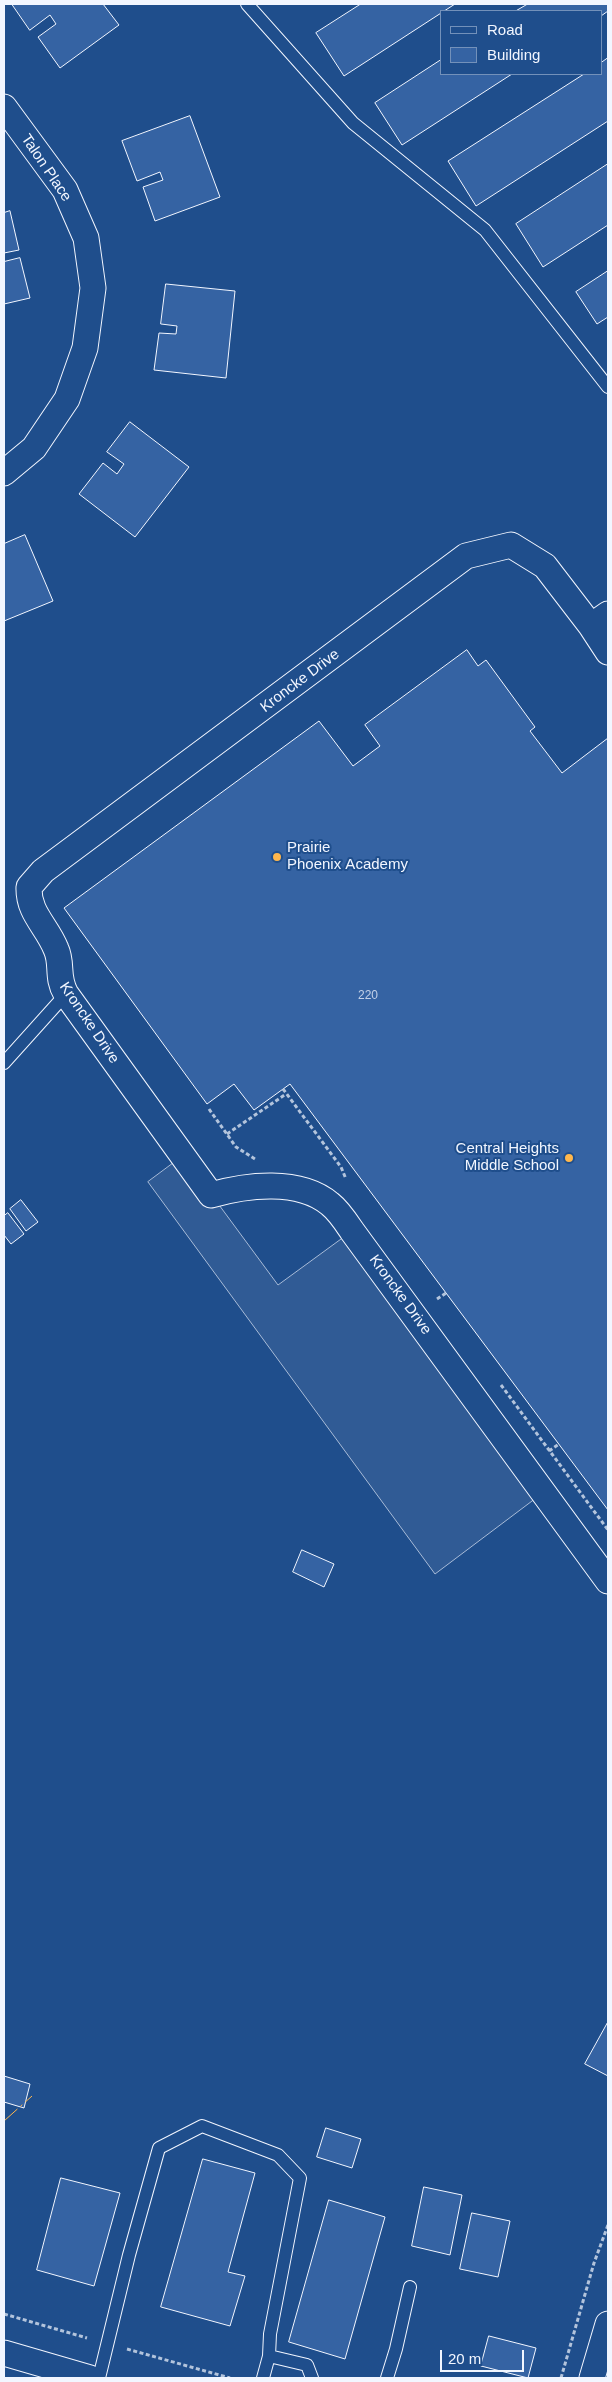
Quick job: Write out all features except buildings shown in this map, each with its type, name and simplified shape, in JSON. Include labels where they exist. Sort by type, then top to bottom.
[{"type":"street","name":"Talon Place","points":[[4,107],[65,190],[86,238],[94,288],[85,348],[67,399],[34,448],[4,473]]},
{"type":"street","name":"Kroncke Drive","points":[[608,652],[600,620],[545,566],[511,545],[466,556],[34,878],[29,886],[30,904],[56,949],[60,983],[66,994],[210,1195],[244,1188],[281,1188],[316,1194],[330,1204],[352,1231],[608,1581]]},
{"type":"street","points":[[592,2378],[608,2324]]},
{"type":"street","points":[[4,2354],[90,2378]]},
{"type":"lane","points":[[247,4],[353,123],[485,230],[608,387]]},
{"type":"lane","points":[[4,1063],[66,994]]},
{"type":"lane","points":[[99,2378],[159,2148],[202,2126],[278,2155],[300,2178],[270,2334],[269,2356],[263,2378]]},
{"type":"lane","points":[[387,2378],[396,2349],[410,2287]]},
{"type":"lane","points":[[269,2356],[307,2365],[312,2378]]},
{"type":"path","points":[[283,1089],[341,1167],[346,1179]]},
{"type":"path","points":[[227,1134],[286,1094]]},
{"type":"path","points":[[437,1299],[446,1293]]},
{"type":"path","points":[[549,1450],[559,1444]]},
{"type":"path","points":[[561,2378],[594,2263],[608,2225]]},
{"type":"shaded area","points":[[183,1156],[278,1285],[352,1231],[544,1492],[435,1574],[148,1182]]},
{"type":"power","points":[[4,2121],[32,2096]]},
{"type":"place","name":"Prairie Phoenix Academy","points":[[277,857]]},
{"type":"place","name":"Central Heights Middle School","points":[[569,1158]]}]
